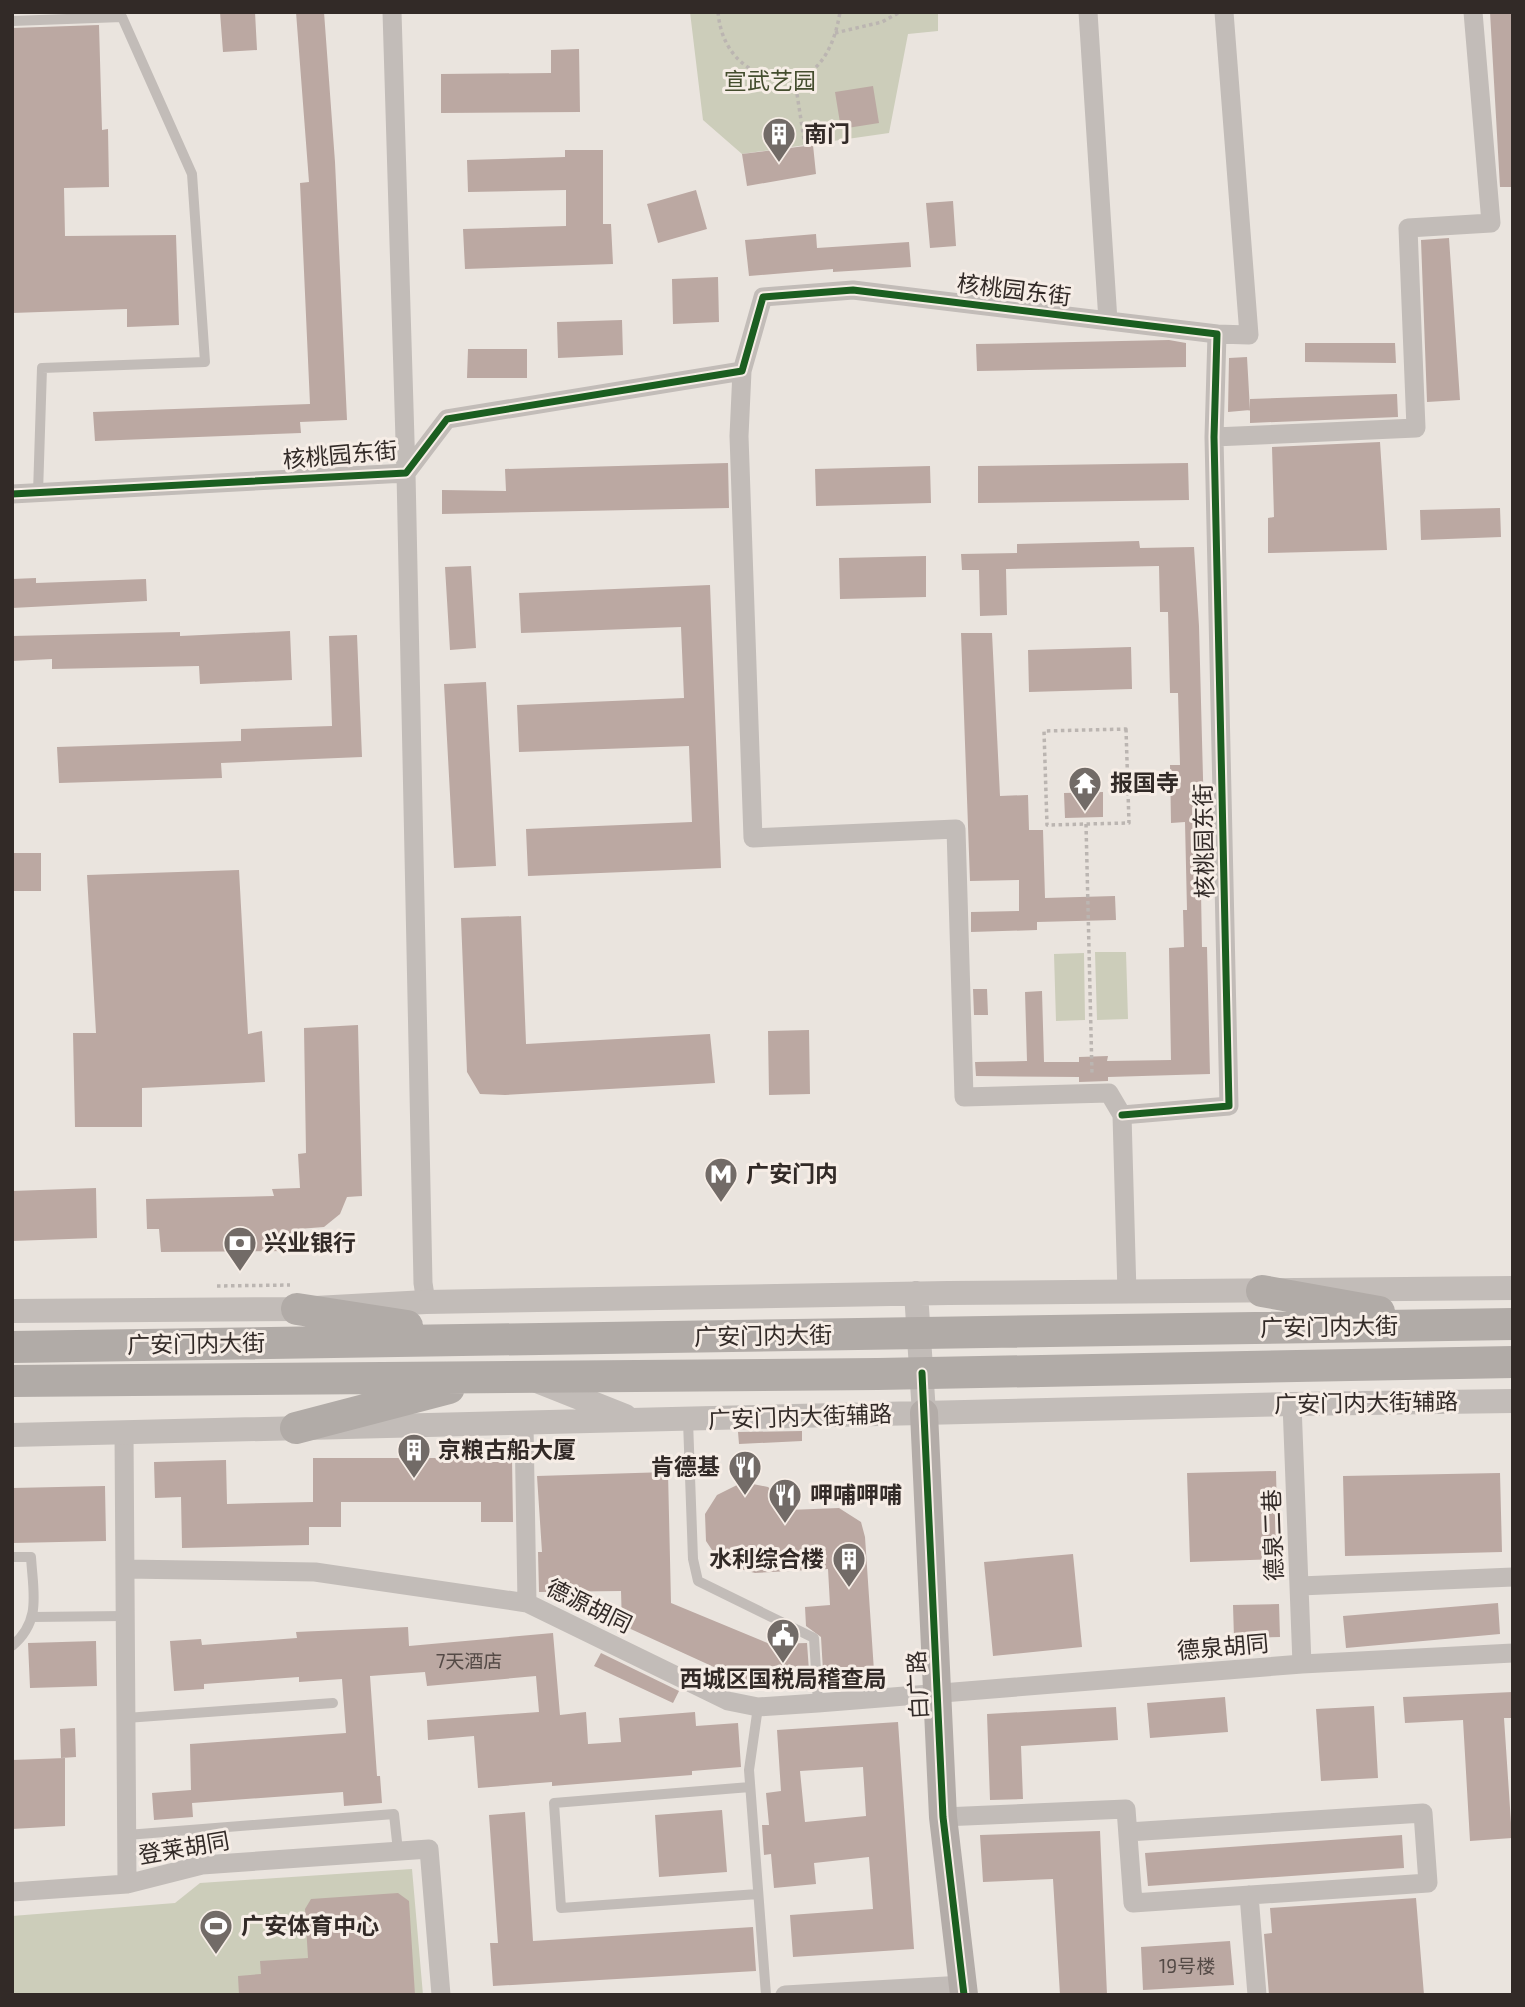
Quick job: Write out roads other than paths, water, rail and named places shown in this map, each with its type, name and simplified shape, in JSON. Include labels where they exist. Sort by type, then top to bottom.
[{"type":"main road","points":[[1262,1291],[1445,1325]]},
{"type":"main road","points":[[295,1297],[491,1339]]},
{"type":"main road","name":"广安门内大街","points":[[12,1347],[1513,1324]]},
{"type":"main road","name":"广安门内大街","points":[[12,1381],[922,1373],[1513,1362]]},
{"type":"main road","points":[[296,1428],[510,1376]]},
{"type":"main road","name":"白广路","points":[[924,1413],[943,1817],[964,1990]]},
{"type":"street","points":[[392,12],[426,1302],[916,1293],[1513,1288]]},
{"type":"street","points":[[1088,12],[1108,321]]},
{"type":"street","points":[[1217,334],[1248,335],[1224,12]]},
{"type":"street","points":[[1214,437],[1416,428],[1408,228],[1491,223],[1474,12]]},
{"type":"street","name":"核桃园东街","points":[[12,494],[406,473],[447,419],[741,371],[763,297],[853,290],[1217,334],[1214,437],[1230,1107],[1122,1115]]},
{"type":"street","points":[[741,371],[739,436],[753,838],[956,829],[964,1097],[1109,1093],[1122,1115],[1127,1293]]},
{"type":"street","name":"白广路","points":[[916,1293],[924,1413]]},
{"type":"street","name":"广安门内大街","points":[[12,1311],[295,1297],[426,1302]]},
{"type":"street","name":"广安门内大街","points":[[510,1376],[644,1422]]},
{"type":"street","name":"广安门内大街辅路","points":[[296,1428],[1513,1401]]},
{"type":"street","name":"德泉二巷","points":[[1293,1404],[1302,1664]]},
{"type":"street","points":[[524,1424],[527,1603]]},
{"type":"street","points":[[12,1435],[296,1428]]},
{"type":"street","name":"登莱胡同","points":[[124,1432],[127,1884],[202,1865],[429,1849],[440,1995]]},
{"type":"street","name":"德源胡同","points":[[125,1569],[314,1572],[527,1603],[728,1701],[758,1707],[938,1696]]},
{"type":"street","points":[[1300,1586],[1513,1577]]},
{"type":"street","name":"德泉胡同","points":[[938,1696],[1302,1664],[1513,1653]]},
{"type":"street","points":[[943,1817],[1126,1809],[1133,1903],[1428,1883],[1423,1813],[1128,1832]]},
{"type":"street","points":[[12,1892],[127,1884]]},
{"type":"street","points":[[1250,1895],[1257,1995]]},
{"type":"street","points":[[785,1995],[964,1990]]},
{"type":"lane","points":[[12,21],[122,17],[192,174],[205,362],[41,368],[38,493]]},
{"type":"lane","points":[[688,1420],[693,1559],[698,1581],[814,1638],[818,1703]]},
{"type":"lane","points":[[12,1558],[31,1557],[32,1617],[27,1633],[12,1646]]},
{"type":"lane","points":[[32,1617],[125,1616]]},
{"type":"lane","points":[[126,1718],[333,1703]]},
{"type":"lane","points":[[758,1707],[749,1770],[766,1995]]},
{"type":"lane","points":[[750,1787],[554,1802],[561,1908],[758,1894]]},
{"type":"lane","points":[[127,1835],[394,1814],[398,1851]]},
{"type":"place","name":"南门","points":[[779,164]]},
{"type":"place","name":"报国寺","points":[[1085,813]]},
{"type":"place","name":"广安门内","points":[[721,1204]]},
{"type":"place","name":"兴业银行","points":[[240,1273]]},
{"type":"place","name":"京粮古船大厦","points":[[414,1480]]},
{"type":"place","name":"肯德基","points":[[745,1497]]},
{"type":"place","name":"呷哺呷哺","points":[[785,1525]]},
{"type":"place","name":"水利综合楼","points":[[849,1589]]},
{"type":"place","name":"西城区国税局稽查局","points":[[783,1665]]},
{"type":"place","name":"广安体育中心","points":[[216,1956]]},
{"type":"park label","name":"宣武艺园","points":[[770,81]]}]
